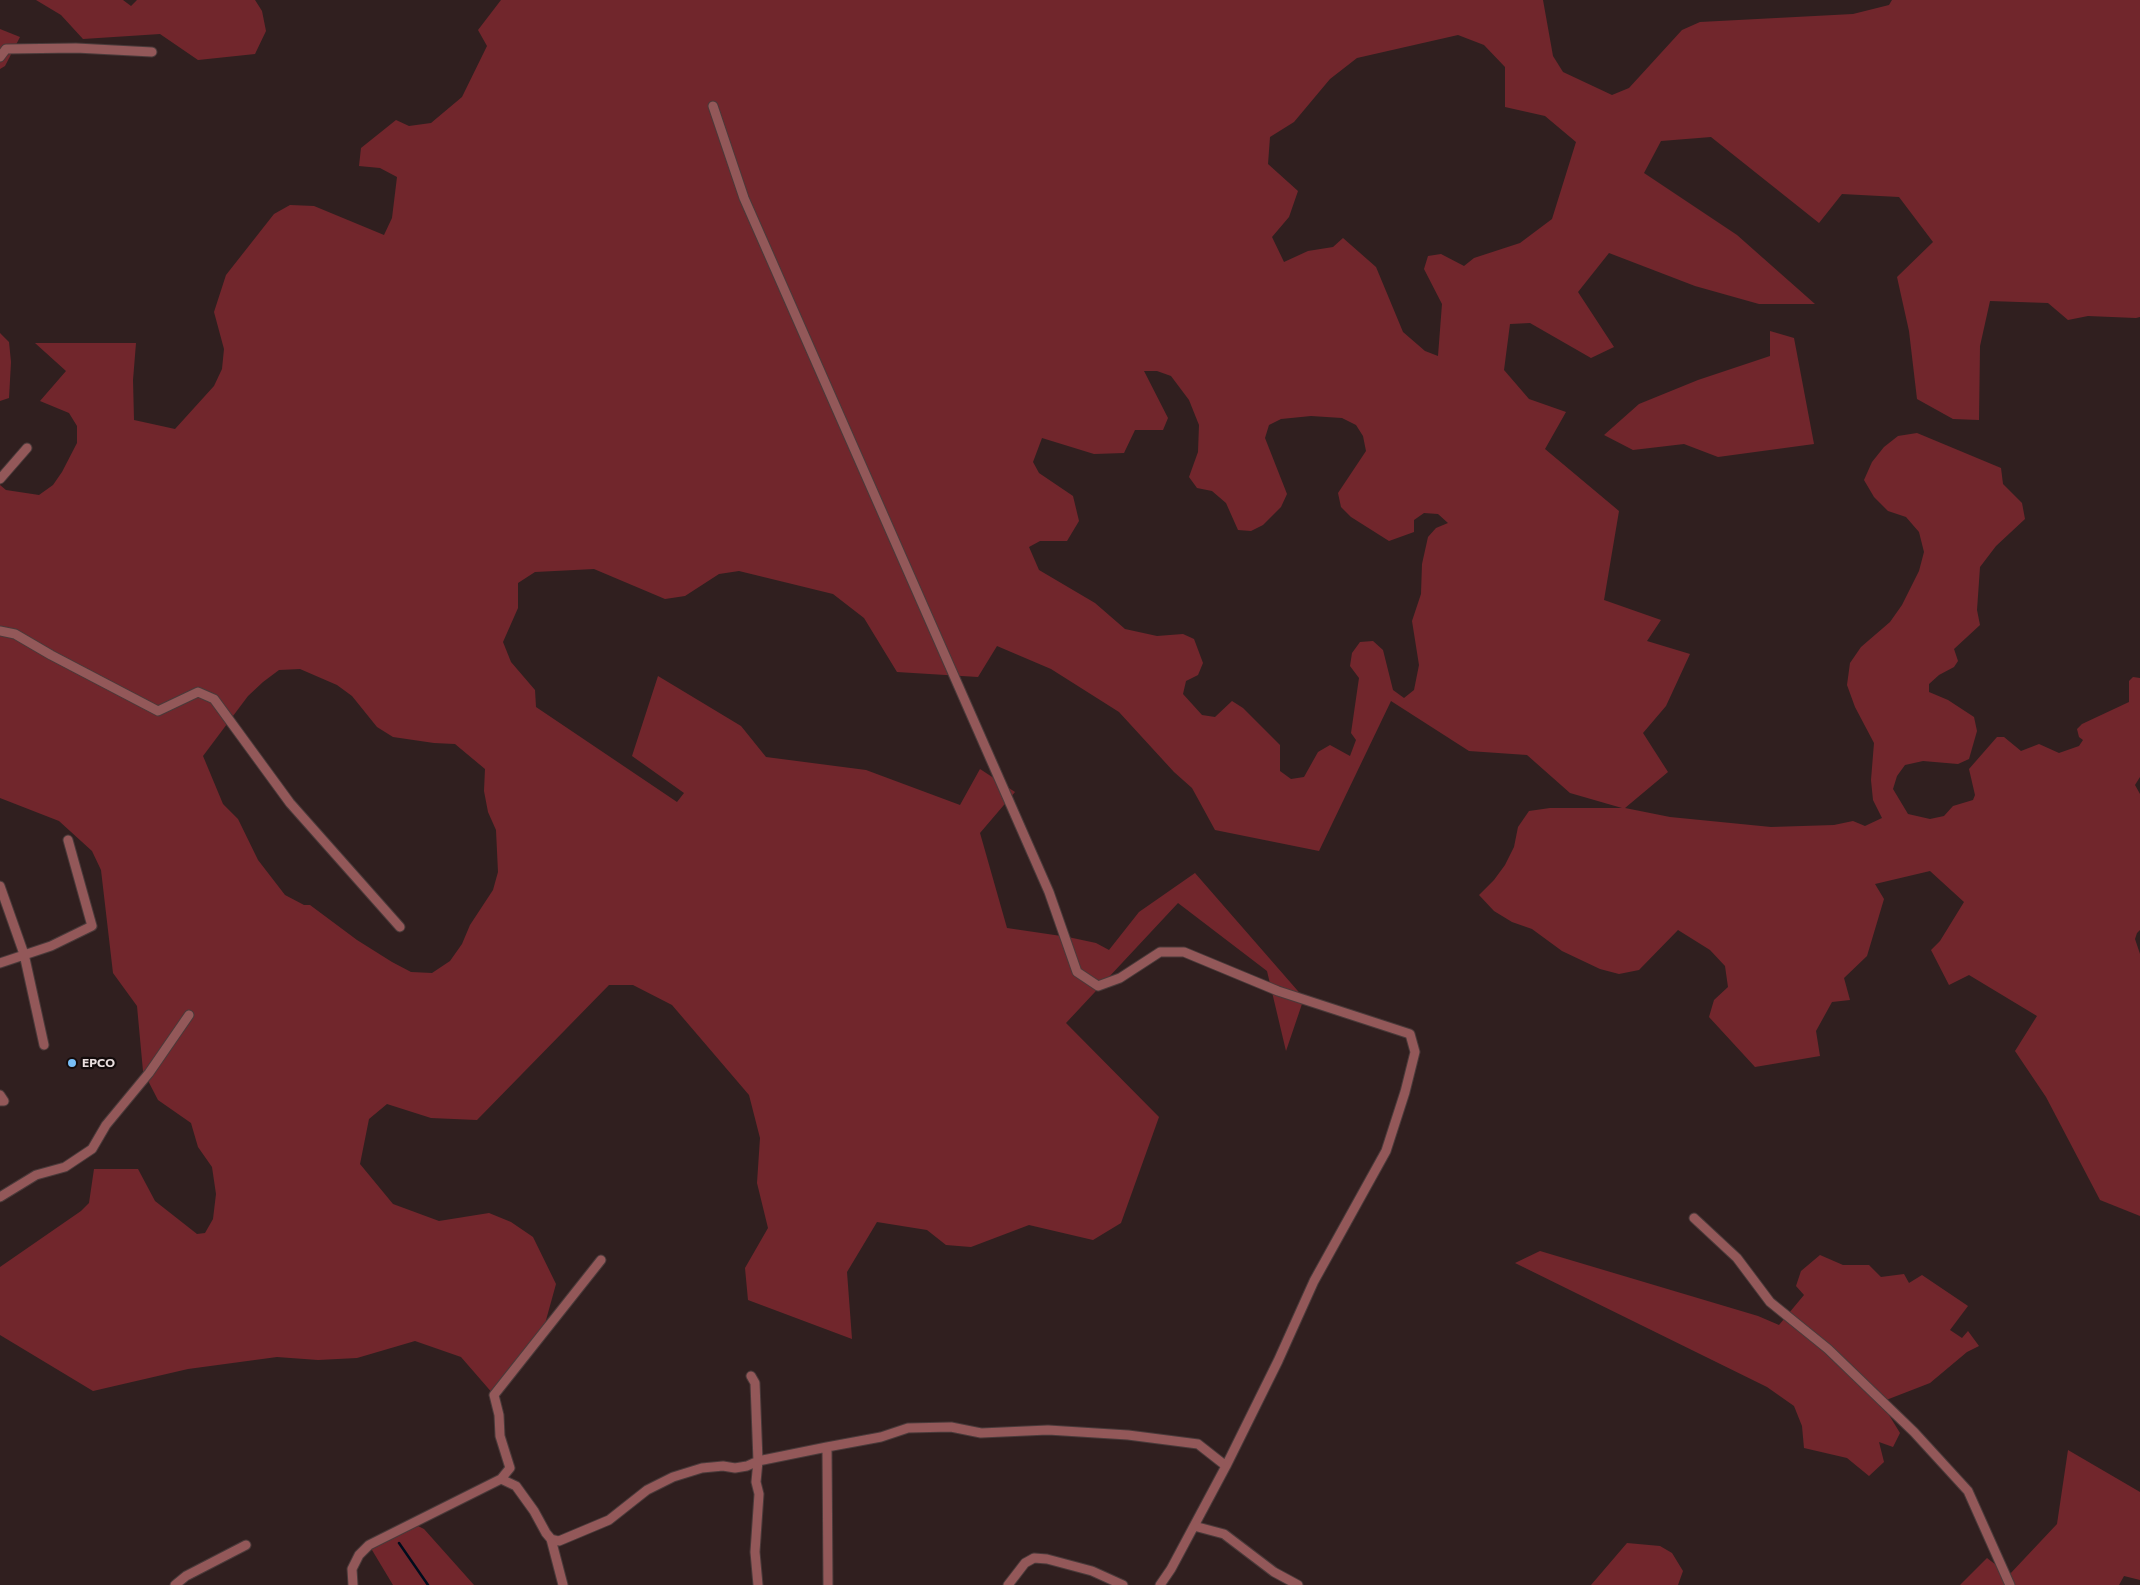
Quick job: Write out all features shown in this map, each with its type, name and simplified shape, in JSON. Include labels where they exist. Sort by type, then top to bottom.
[{"type":"street","points":[[0,56],[6,49],[76,48],[152,52]]},
{"type":"street","points":[[713,106],[744,198],[1049,892],[1077,972],[1098,986],[1120,978],[1160,952],[1184,952],[1278,991],[1410,1034],[1415,1052],[1405,1092],[1386,1151],[1314,1281],[1278,1361],[1226,1466],[1160,1585]]},
{"type":"street","points":[[0,479],[27,448]]},
{"type":"street","points":[[0,631],[15,634],[158,711],[198,692],[214,699],[290,803],[400,927]]},
{"type":"street","points":[[0,962],[51,946],[92,926],[68,840]]},
{"type":"street","points":[[0,886],[24,954],[44,1045]]},
{"type":"street","points":[[0,1197],[36,1175],[65,1167],[92,1149],[106,1125],[149,1073],[188,1015]]},
{"type":"street","points":[[0,1095],[4,1101],[0,1101]]},
{"type":"street","points":[[1694,1218],[1737,1258],[1770,1302],[1828,1349],[1850,1370],[1914,1432],[1968,1491],[2010,1585]]},
{"type":"street","points":[[353,1585],[352,1569],[358,1554],[369,1545],[501,1479],[510,1468],[500,1436],[499,1415],[494,1395],[601,1260]]},
{"type":"street","points":[[751,1376],[755,1383],[758,1461],[756,1482],[759,1494],[755,1552],[758,1585]]},
{"type":"street","points":[[551,1539],[559,1541],[609,1520],[647,1490],[673,1477],[702,1468],[747,1466],[758,1461],[881,1437],[908,1428],[952,1427],[981,1433],[1048,1430],[1128,1435],[1198,1444],[1226,1466]]},
{"type":"street","points":[[827,1448],[828,1585]]},
{"type":"street","points":[[501,1479],[516,1486],[551,1539],[563,1585]]},
{"type":"street","points":[[1194,1526],[1224,1534],[1274,1572],[1298,1585]]},
{"type":"street","points":[[176,1585],[186,1576],[246,1545]]},
{"type":"street","points":[[1008,1585],[1025,1563],[1034,1558],[1047,1559],[1092,1571],[1123,1585]]},
{"type":"shaded area","points":[[36,0],[123,0],[131,6],[137,0],[255,0],[262,11],[266,31],[255,54],[198,60],[160,34],[83,39],[61,15]]},
{"type":"shaded area","points":[[501,0],[1543,0],[1553,56],[1563,72],[1612,95],[1629,88],[1682,30],[1700,22],[1853,14],[1889,5],[1892,0],[2140,0],[2140,317],[2088,316],[2068,320],[2048,303],[1990,301],[1980,346],[1979,420],[1953,419],[1917,399],[1909,331],[1897,277],[1933,242],[1899,197],[1842,194],[1819,223],[1711,137],[1661,141],[1644,173],[1737,235],[1815,304],[1759,304],[1695,286],[1609,253],[1578,292],[1614,347],[1591,358],[1530,323],[1510,324],[1504,370],[1529,399],[1566,412],[1545,449],[1619,511],[1604,600],[1661,620],[1647,641],[1690,654],[1666,706],[1643,733],[1668,772],[1625,808],[1670,817],[1771,827],[1834,825],[1853,821],[1865,826],[1882,818],[1873,800],[1871,780],[1874,743],[1855,707],[1847,685],[1850,663],[1861,647],[1890,622],[1902,605],[1919,571],[1924,552],[1919,532],[1906,517],[1888,511],[1874,497],[1864,480],[1872,462],[1884,447],[1898,436],[1917,433],[2001,468],[2003,484],[2022,503],[2025,519],[1996,546],[1980,567],[1977,610],[1980,625],[1954,649],[1958,661],[1954,667],[1939,675],[1929,684],[1929,692],[1948,700],[1974,717],[1977,731],[1969,759],[1958,764],[1923,761],[1905,765],[1897,776],[1893,789],[1908,814],[1930,819],[1944,816],[1953,806],[1973,800],[1975,795],[1969,769],[1997,737],[2004,737],[2021,751],[2039,744],[2059,753],[2079,746],[2083,740],[2079,737],[2077,729],[2082,724],[2129,702],[2129,681],[2133,677],[2140,678],[2140,777],[2135,785],[2140,794],[2140,930],[2135,939],[2140,954],[2140,1216],[2100,1200],[2046,1097],[2015,1051],[2037,1016],[1969,975],[1949,985],[1931,950],[1940,941],[1964,902],[1930,871],[1875,884],[1884,899],[1867,956],[1844,978],[1850,1000],[1832,1002],[1816,1031],[1820,1056],[1755,1067],[1709,1017],[1714,1000],[1728,987],[1725,966],[1710,950],[1678,930],[1639,970],[1619,974],[1600,969],[1562,951],[1532,929],[1512,922],[1494,911],[1479,895],[1494,880],[1505,865],[1514,847],[1518,827],[1529,811],[1550,808],[1622,808],[1570,793],[1527,755],[1469,751],[1391,701],[1319,851],[1215,830],[1192,788],[1174,772],[1119,712],[1051,669],[997,646],[978,677],[897,672],[864,618],[833,594],[739,571],[719,574],[685,596],[665,599],[594,569],[535,572],[518,583],[518,608],[503,642],[511,662],[535,690],[536,707],[677,802],[684,793],[632,756],[658,676],[741,726],[766,757],[866,770],[960,805],[980,769],[1015,792],[980,833],[1007,928],[1096,943],[1109,950],[1139,912],[1195,873],[1304,998],[1286,1051],[1267,971],[1178,903],[1066,1023],[1159,1117],[1121,1223],[1093,1240],[1029,1225],[971,1247],[946,1245],[927,1230],[877,1222],[847,1272],[852,1339],[748,1300],[745,1268],[768,1228],[757,1183],[760,1138],[749,1095],[672,1005],[633,985],[609,985],[477,1120],[431,1118],[387,1104],[369,1119],[360,1164],[393,1204],[439,1221],[489,1213],[511,1222],[533,1237],[556,1284],[543,1331],[494,1395],[461,1357],[415,1341],[357,1358],[318,1360],[277,1357],[188,1369],[93,1391],[0,1335],[0,1267],[81,1211],[89,1203],[94,1169],[138,1169],[155,1201],[197,1234],[205,1233],[213,1219],[216,1194],[212,1167],[198,1147],[191,1123],[158,1100],[143,1071],[137,1006],[113,973],[101,870],[92,851],[59,821],[0,798],[0,485],[6,490],[39,495],[53,485],[77,443],[77,426],[69,413],[40,401],[66,371],[35,343],[136,343],[133,380],[134,420],[175,429],[214,386],[222,369],[224,349],[214,312],[226,275],[274,214],[290,205],[314,206],[384,235],[392,218],[397,177],[380,168],[359,166],[361,148],[396,120],[409,126],[431,123],[462,97],[487,46],[478,30]],"holes":[[[1458,35],[1484,45],[1505,67],[1505,107],[1545,116],[1576,142],[1552,219],[1520,243],[1474,258],[1464,266],[1441,254],[1428,256],[1424,269],[1442,304],[1438,356],[1425,351],[1403,332],[1376,267],[1343,238],[1333,247],[1308,251],[1284,262],[1272,237],[1289,217],[1298,191],[1268,164],[1270,137],[1294,122],[1330,79],[1357,58]],[[1144,371],[1157,371],[1171,376],[1189,400],[1199,425],[1198,452],[1189,477],[1197,488],[1212,491],[1226,503],[1238,530],[1251,531],[1263,525],[1281,507],[1287,494],[1265,438],[1269,425],[1281,419],[1311,416],[1342,418],[1356,425],[1363,436],[1366,451],[1338,493],[1341,507],[1351,517],[1389,541],[1414,532],[1414,520],[1424,513],[1438,514],[1448,523],[1436,528],[1428,537],[1422,564],[1421,594],[1412,621],[1419,665],[1414,690],[1404,698],[1393,690],[1383,650],[1373,641],[1360,642],[1352,653],[1350,666],[1359,678],[1351,733],[1356,740],[1350,756],[1330,745],[1318,752],[1304,777],[1291,779],[1280,771],[1280,745],[1243,708],[1232,701],[1215,717],[1202,715],[1183,694],[1186,681],[1198,675],[1203,663],[1194,639],[1183,634],[1157,636],[1125,629],[1095,603],[1039,570],[1029,547],[1040,541],[1067,541],[1079,521],[1073,496],[1039,473],[1033,462],[1042,438],[1094,454],[1124,453],[1135,430],[1163,430],[1168,418]],[[300,669],[337,685],[352,696],[377,727],[393,737],[455,744],[485,769],[484,791],[488,812],[496,830],[498,872],[493,890],[470,925],[462,944],[450,961],[432,973],[411,972],[392,962],[357,940],[310,905],[304,905],[285,895],[258,860],[238,819],[223,804],[203,756],[248,696],[279,670]]]},
{"type":"shaded area","points":[[0,29],[20,37],[5,66],[0,69]]},
{"type":"shaded area","points":[[1770,331],[1794,338],[1814,444],[1718,457],[1684,444],[1633,450],[1604,435],[1639,404],[1698,380],[1770,356]]},
{"type":"shaded area","points":[[0,333],[9,342],[11,362],[9,398],[0,401]]},
{"type":"shaded area","points":[[1540,1251],[1758,1316],[1779,1325],[1804,1295],[1796,1286],[1801,1271],[1820,1255],[1843,1265],[1869,1265],[1881,1277],[1904,1274],[1909,1283],[1922,1275],[1968,1306],[1950,1330],[1962,1338],[1968,1331],[1979,1346],[1967,1352],[1930,1383],[1881,1402],[1900,1433],[1893,1447],[1879,1442],[1884,1462],[1869,1476],[1847,1458],[1804,1448],[1802,1426],[1794,1406],[1767,1387],[1515,1263]]},
{"type":"shaded area","points":[[2068,1450],[2140,1492],[2140,1580],[2124,1576],[2119,1585],[1960,1585],[1987,1558],[2009,1575],[2057,1524]]},
{"type":"shaded area","points":[[412,1523],[424,1529],[474,1585],[393,1585],[369,1545]]},
{"type":"shaded area","points":[[1627,1543],[1660,1546],[1672,1553],[1683,1571],[1678,1585],[1591,1585]]},
{"type":"waterway","points":[[399,1543],[428,1585]]},
{"type":"place","name":"EPCO","points":[[72,1063]]}]
